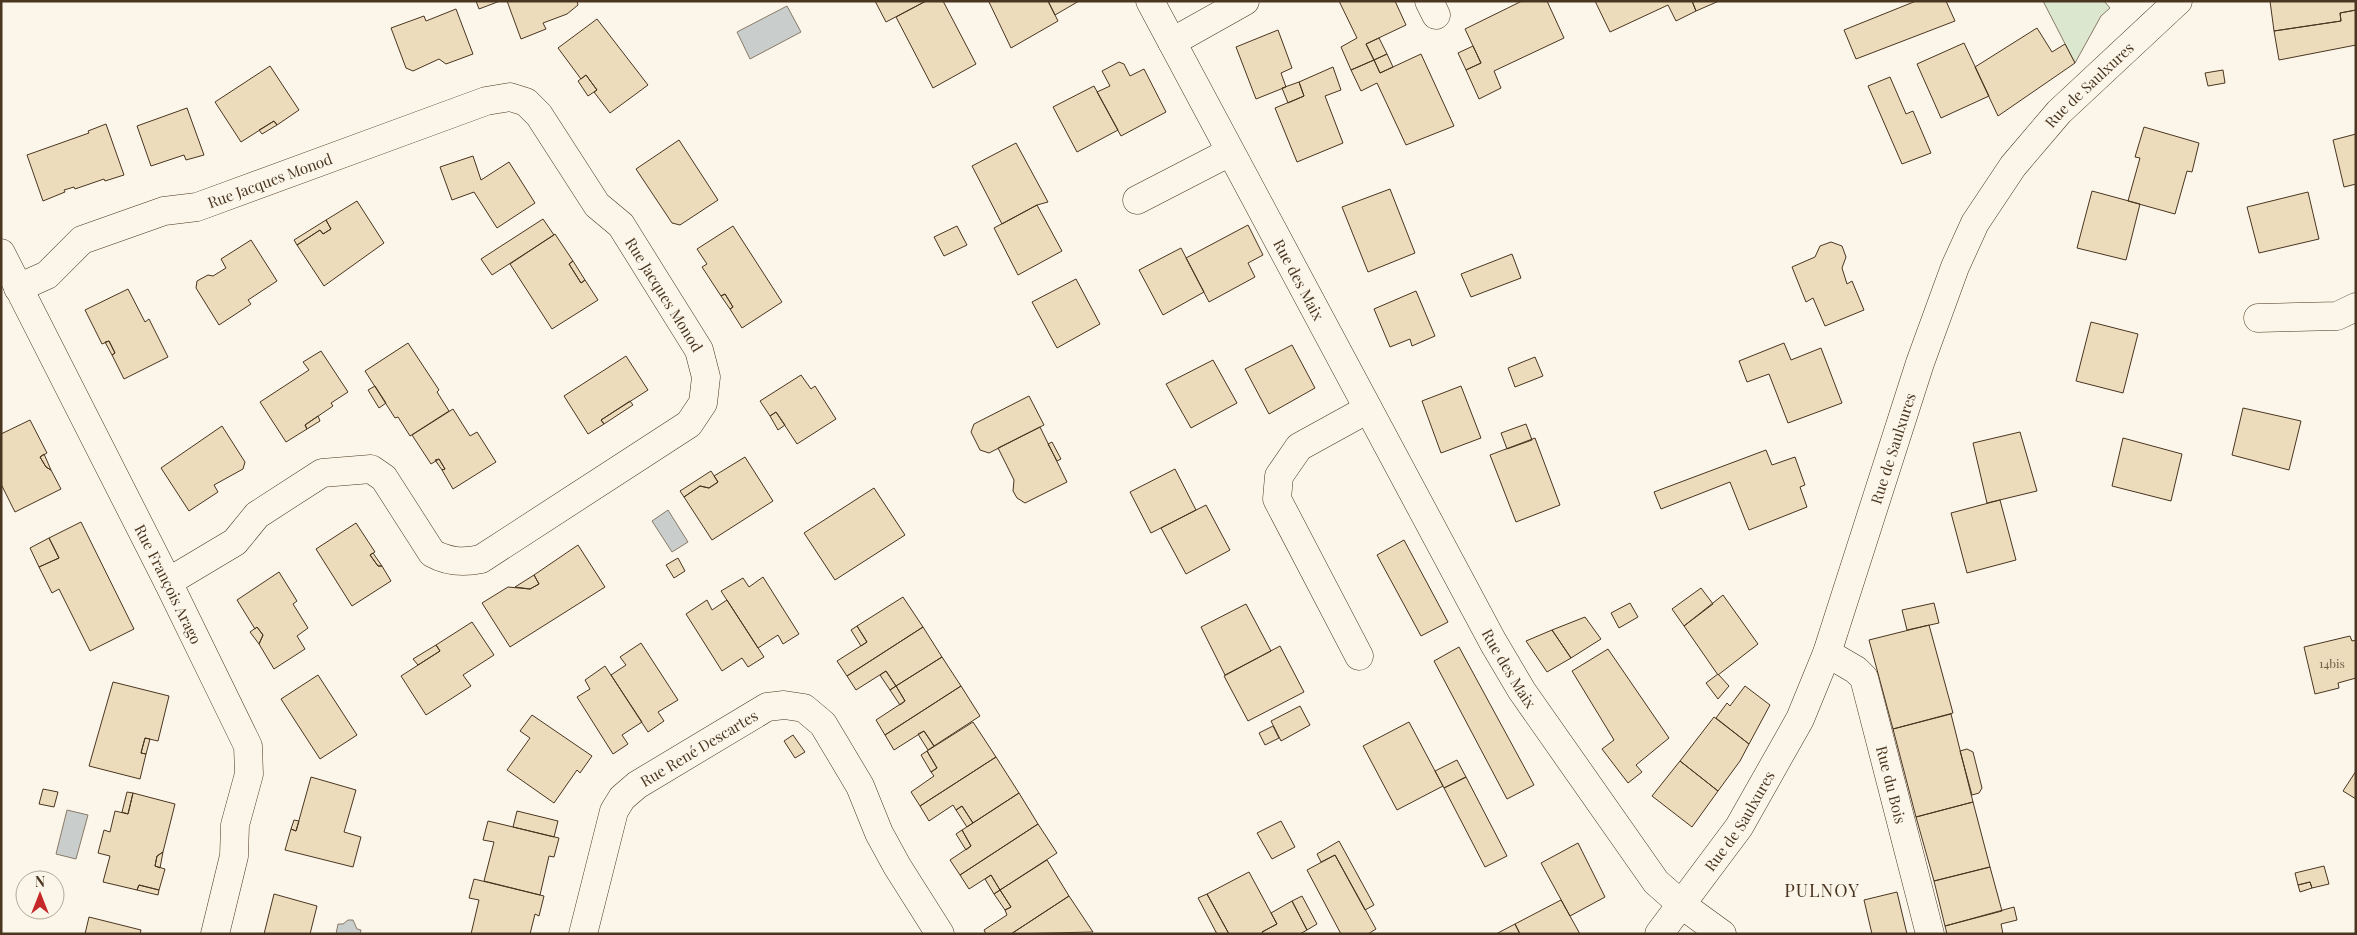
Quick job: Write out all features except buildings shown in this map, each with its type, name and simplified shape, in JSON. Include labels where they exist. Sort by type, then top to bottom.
[{"type":"street","name":"Rue des Maix","points":[[1150,1],[1493,642],[1522,691],[1656,882],[1682,905],[1722,934]]},
{"type":"street","points":[[1172,42],[1245,1]]},
{"type":"street","name":"Rue de Saulxures","points":[[1659,934],[1739,827],[1800,719],[1827,653],[1920,363],[1955,266],[1975,223],[2013,166],[2059,112],[2178,1]]},
{"type":"street","name":"Rue Jacques Monod","points":[[18,288],[47,275],[82,240],[164,211],[197,207],[486,101],[510,97],[526,102],[539,115],[597,205],[621,225],[700,350],[706,377],[703,404],[689,424],[481,559],[466,562],[442,559],[432,553],[384,478],[371,469],[322,473],[257,515],[235,542],[168,582]]},
{"type":"street","points":[[1137,200],[1230,152]]},
{"type":"street","name":"Rue François Arago","points":[[1,253],[168,582],[248,746],[249,774],[235,825],[234,856],[214,934]]},
{"type":"street","points":[[2258,318],[2337,316],[2356,308]]},
{"type":"street","points":[[1359,656],[1277,499],[1279,476],[1299,447],[1368,409]]},
{"type":"street","name":"Rue du Bois","points":[[1827,653],[1856,670],[1864,678],[1930,934]]},
{"type":"street","name":"Rue René Descartes","points":[[583,934],[614,811],[622,798],[637,785],[767,707],[784,704],[804,708],[823,724],[860,786],[879,833],[897,866],[940,934]]},
{"type":"green space","points":[[2043,1],[2104,1],[2110,8],[2101,16],[2075,63]]},
{"type":"shaded area","points":[[787,6],[801,32],[750,59],[737,32]]},
{"type":"shaded area","points":[[668,510],[688,542],[672,552],[652,521]]},
{"type":"shaded area","points":[[67,810],[88,815],[76,859],[56,854]]},
{"type":"shaded area","points":[[348,920],[353,920],[357,929],[361,930],[360,934],[336,934],[338,924],[343,924]]},
{"type":"district","name":"PULNOY","points":[[1822,890]]}]
